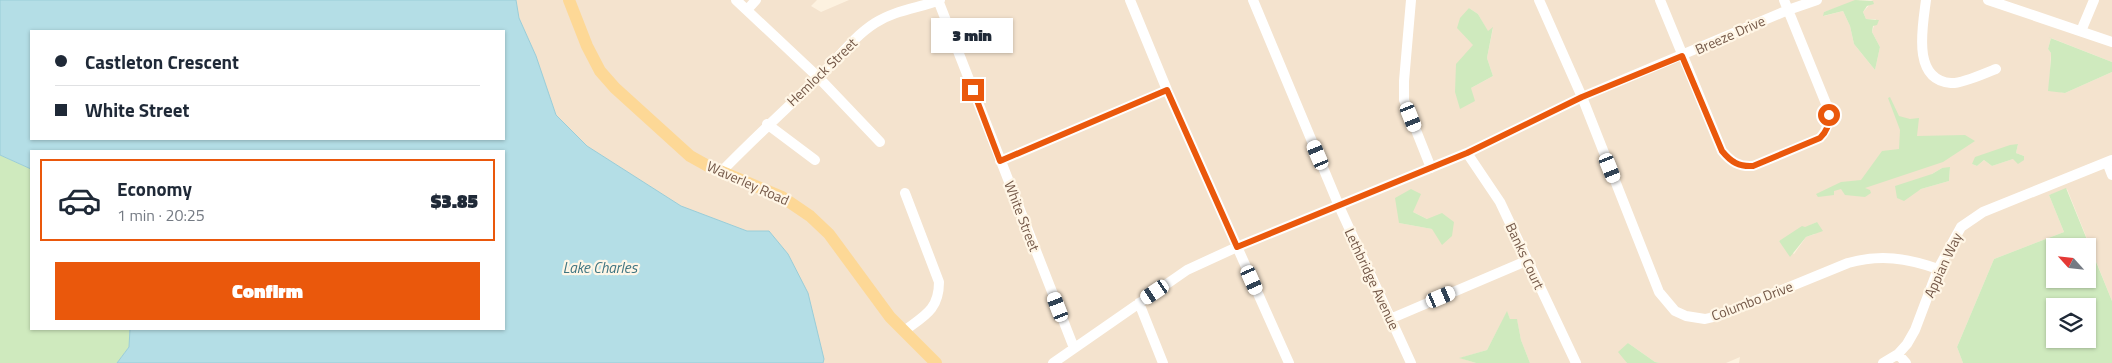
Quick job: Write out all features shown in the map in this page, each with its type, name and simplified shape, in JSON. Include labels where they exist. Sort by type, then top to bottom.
[{"type":"main road","name":"Waverley Road","points":[[569,0],[587,46],[600,71],[606,78],[679,147],[708,166],[782,196],[810,216],[829,234],[890,317],[936,363]]},
{"type":"street","points":[[736,0],[819,78],[880,142]]},
{"type":"street","points":[[747,10],[756,0]]},
{"type":"street","name":"Hemlock Street","points":[[722,171],[767,124],[819,78],[862,32],[892,14],[939,0]]},
{"type":"street","name":"White Street","points":[[939,0],[1074,348]]},
{"type":"street","points":[[1130,0],[1167,90],[1289,363]]},
{"type":"street","name":"Lethbridge Avenue","points":[[1253,0],[1339,206],[1412,363]]},
{"type":"street","points":[[1411,0],[1404,100],[1431,168]]},
{"type":"street","name":"Columbo Drive","points":[[1539,0],[1582,97],[1659,292],[1675,311],[1686,316],[1705,319],[1718,316],[1848,263],[1867,258],[1890,256],[1938,269]]},
{"type":"street","points":[[1660,0],[1722,151],[1734,163],[1744,167],[1753,166],[1820,138],[1829,124],[1828,106],[1786,5]]},
{"type":"street","name":"Breeze Drive","points":[[1053,363],[1187,270],[1237,247],[1467,153],[1582,97],[1682,56],[1786,5],[1817,0]]},
{"type":"street","points":[[1926,0],[1921,50],[1924,60],[1934,76],[1942,81],[1953,84],[1996,69]]},
{"type":"street","points":[[1988,0],[2112,42]]},
{"type":"street","points":[[2081,31],[2094,0]]},
{"type":"street","points":[[1000,161],[1167,90]]},
{"type":"street","points":[[767,124],[816,160]]},
{"type":"street","name":"Banks Court","points":[[1467,153],[1500,202],[1576,363]]},
{"type":"street","points":[[2109,161],[2112,175]]},
{"type":"street","name":"Appian Way","points":[[1883,363],[1898,354],[1907,344],[1915,330],[1938,269],[1961,227],[1972,218],[2109,161]]},
{"type":"street","points":[[904,331],[935,305],[939,290],[937,274],[905,193]]},
{"type":"street","points":[[1390,319],[1526,260]]},
{"type":"street","points":[[1138,303],[1163,363]]},
{"type":"street","points":[[1898,354],[1906,363]]},
{"type":"shaded area","points":[[516,0],[817,0],[811,6],[821,12],[849,0],[1860,0],[1824,12],[1824,16],[1843,11],[1850,26],[1854,44],[1875,70],[1880,47],[1872,32],[1876,19],[1866,19],[1863,12],[1873,1],[1871,0],[2112,0],[2112,62],[2051,38],[2048,49],[2051,53],[2049,90],[2065,93],[2112,72],[2112,301],[2096,261],[2096,238],[2087,238],[2067,189],[2049,195],[2064,232],[1994,259],[1957,347],[1963,363],[1739,363],[1740,357],[1726,363],[1660,363],[1655,362],[1628,343],[1625,360],[1627,363],[1530,363],[1521,340],[1517,320],[1510,319],[1507,312],[1487,350],[1460,358],[1476,363],[823,363],[824,359],[788,254],[769,231],[747,231],[681,206],[587,146],[556,115],[536,56],[519,18]],"holes":[[[1469,8],[1478,14],[1488,32],[1493,28],[1487,58],[1493,76],[1471,88],[1473,45]],[[2018,144],[2016,153],[2024,156],[2024,160],[2013,159],[1992,166],[1984,160],[1977,166],[1972,164]],[[1942,168],[1950,168],[1949,181],[1921,189],[1910,195],[1932,174]],[[1413,212],[1427,219],[1432,229],[1399,223]],[[1817,222],[1815,234],[1806,237],[1794,254],[1779,241]]]},
{"type":"green space","points":[[1855,0],[1873,1],[1874,4],[1867,6],[1863,12],[1866,19],[1879,20],[1877,25],[1873,26],[1872,32],[1880,47],[1875,70],[1854,44],[1850,26],[1843,11],[1823,16],[1824,12]]},
{"type":"green space","points":[[1469,8],[1478,14],[1488,31],[1493,27],[1487,58],[1493,76],[1471,88],[1475,101],[1460,109],[1455,92],[1456,64],[1473,45],[1457,28],[1460,18]]},
{"type":"green space","points":[[2051,38],[2112,62],[2112,72],[2065,93],[2048,91],[2051,53],[2048,49]]},
{"type":"green space","points":[[1890,97],[1899,116],[1910,119],[1919,118],[1917,136],[1965,135],[1975,141],[1943,162],[1865,188],[1870,190],[1871,193],[1865,197],[1845,195],[1841,189],[1834,191],[1834,195],[1818,197],[1816,194],[1841,182],[1861,180],[1882,151],[1899,149],[1900,130],[1888,98]]},
{"type":"green space","points":[[2018,144],[2016,153],[2024,156],[2024,160],[2018,164],[2013,159],[1992,166],[1984,160],[1977,166],[1972,164],[1975,157]]},
{"type":"green space","points":[[0,155],[30,169],[30,330],[130,330],[129,347],[117,363],[0,363]]},
{"type":"green space","points":[[1950,167],[1949,181],[1921,189],[1904,201],[1897,198],[1895,186],[1932,174],[1942,168]]},
{"type":"green space","points":[[2066,188],[2086,238],[2048,238],[2064,232],[2049,195]]},
{"type":"green space","points":[[1411,189],[1421,194],[1413,212],[1427,219],[1442,213],[1454,222],[1452,236],[1442,245],[1432,229],[1399,223],[1395,198]]},
{"type":"green space","points":[[1817,222],[1823,231],[1806,237],[1790,257],[1779,241],[1802,226],[1805,227]]},
{"type":"green space","points":[[2046,239],[2046,288],[2096,288],[2096,262],[2112,301],[2112,363],[1963,363],[1957,347],[1994,259]]},
{"type":"green space","points":[[1507,311],[1510,319],[1517,319],[1521,340],[1530,363],[1476,363],[1459,358],[1487,350]]},
{"type":"green space","points":[[1628,343],[1655,362],[1660,363],[1627,363],[1618,352]]},
{"type":"water","name":"Lake Charles","points":[[0,0],[516,0],[519,18],[536,56],[556,115],[587,146],[681,206],[747,231],[769,231],[788,254],[808,293],[824,359],[823,363],[117,363],[129,347],[130,330],[505,330],[505,150],[30,150],[30,169],[0,155]]},
{"type":"route","points":[[973,90],[1000,161],[1167,90],[1237,247],[1467,153],[1582,97],[1682,56],[1722,151],[1734,163],[1744,167],[1753,166],[1820,138],[1829,124],[1829,115]]}]
